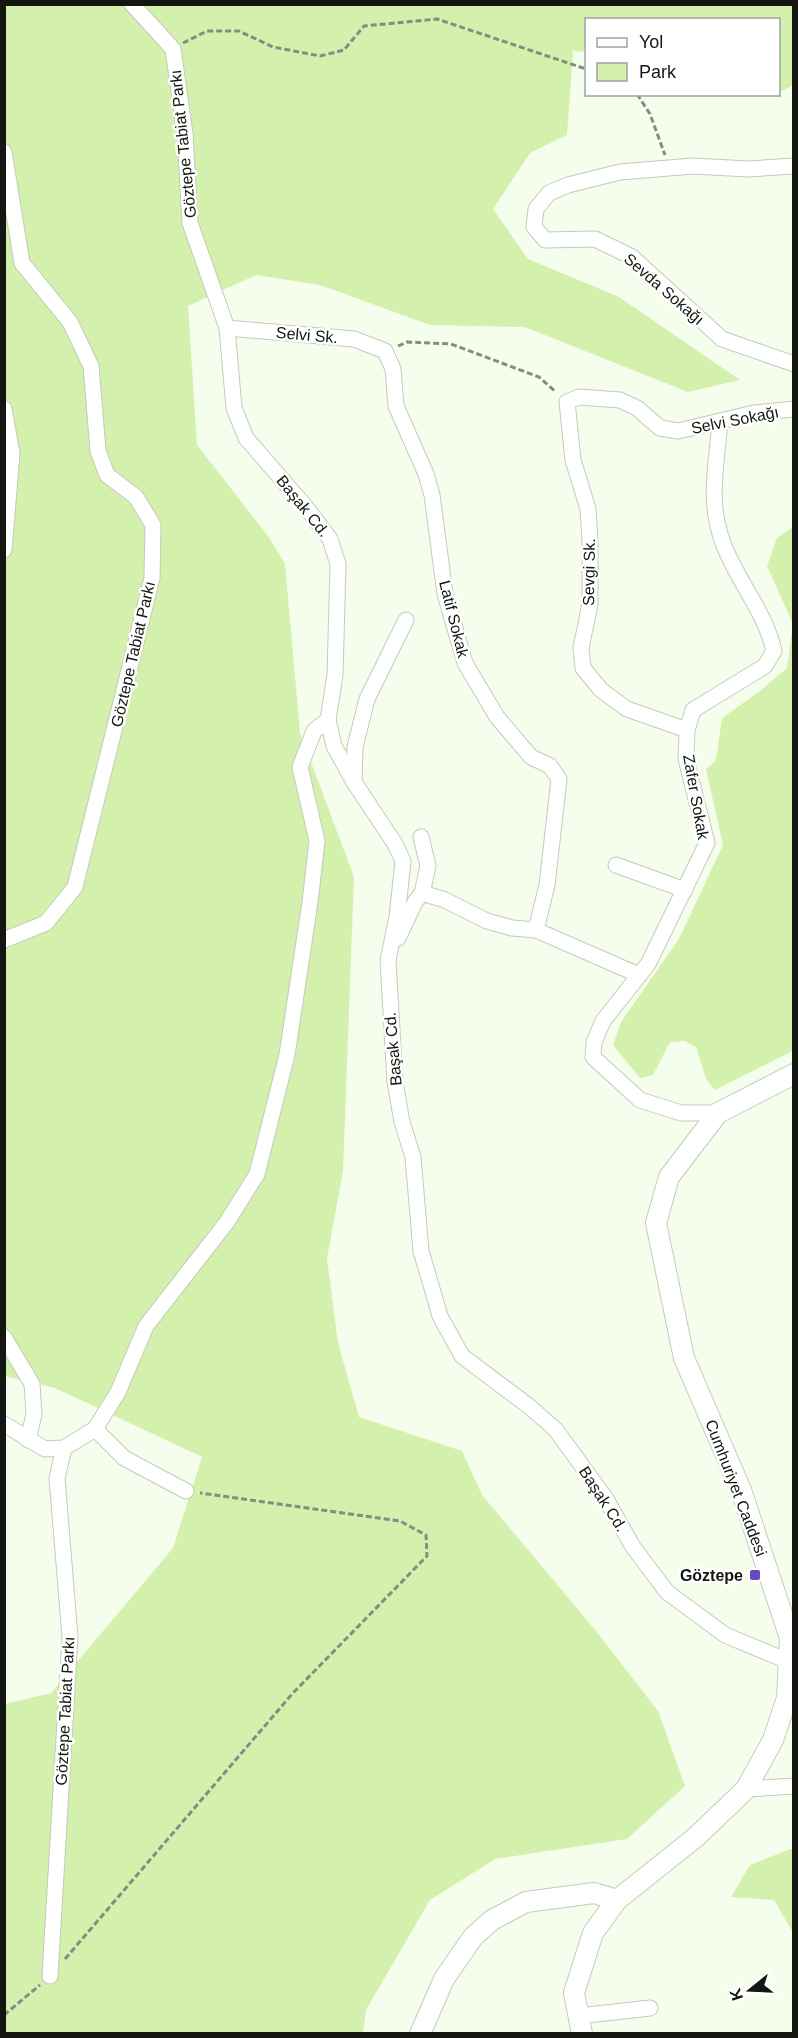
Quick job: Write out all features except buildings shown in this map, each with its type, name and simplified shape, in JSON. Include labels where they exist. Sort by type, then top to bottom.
[{"type":"main road","name":"Cumhuriyet Caddesi","points":[[581,2025],[574,1993],[593,1933],[617,1900],[696,1837],[746,1789],[773,1740],[787,1698],[792,1637],[741,1490],[684,1358],[656,1224],[669,1177],[718,1113],[794,1074]]},
{"type":"main road","points":[[420,2034],[444,1979],[473,1937],[492,1920],[526,1902],[594,1893],[617,1900]]},
{"type":"street","name":"Göztepe Tabiat Parkı","points":[[132,4],[173,49],[185,134],[190,223],[227,327]]},
{"type":"street","name":"Göztepe Tabiat Parkı","points":[[4,152],[22,263],[70,322],[91,366],[98,451],[107,475],[136,497],[153,525],[152,578],[75,887],[46,923],[4,940]]},
{"type":"street","name":"Sevda Sokağı","points":[[794,166],[748,169],[693,166],[620,172],[567,185],[549,193],[536,209],[534,227],[546,240],[595,239],[632,257],[722,339],[794,364]]},
{"type":"street","name":"Selvi Sk.","points":[[227,327],[354,339],[386,351]]},
{"type":"street","name":"Başak Cd.","points":[[227,327],[234,408],[246,438],[305,506],[330,539],[338,564],[335,675],[328,720],[334,747],[395,844],[403,861],[397,917],[388,960],[395,1082],[402,1122],[413,1157],[421,1251],[440,1316],[462,1356],[530,1407],[556,1430],[606,1499],[633,1547],[667,1592],[725,1635],[790,1662]]},
{"type":"street","name":"Latif Sokak","points":[[386,351],[393,369],[396,406],[426,474],[432,495],[445,594],[465,663],[496,717],[531,757],[550,766],[559,779],[547,885],[536,930]]},
{"type":"street","name":"Selvi Sokağı","points":[[573,400],[620,400],[637,408],[660,428],[678,431],[754,413],[794,409]]},
{"type":"street","name":"Sevgi Sk.","points":[[573,400],[573,460],[588,509],[589,530],[590,604],[581,648],[583,668],[601,690],[627,709],[687,730]]},
{"type":"street","points":[[4,409],[12,453],[4,550]]},
{"type":"street","name":"Zafer Sokak","points":[[718,1113],[681,1113],[640,1100],[593,1057],[594,1042],[603,1021],[648,964],[707,843],[686,759],[687,730],[693,710],[765,666],[774,651],[769,631],[723,543],[713,500],[714,468],[720,421]]},
{"type":"street","points":[[354,782],[355,747],[367,699],[406,620]]},
{"type":"street","points":[[4,1424],[45,1449],[64,1448],[95,1429],[118,1392],[146,1326],[227,1222],[257,1174],[287,1055],[317,841],[300,767],[314,731],[328,720]]},
{"type":"street","points":[[388,960],[415,902],[422,893],[428,866],[420,837]]},
{"type":"street","points":[[616,865],[685,890]]},
{"type":"street","points":[[422,893],[445,900],[487,921],[512,928],[536,930],[639,975]]},
{"type":"street","points":[[4,1337],[32,1384],[34,1414],[28,1440]]},
{"type":"street","points":[[95,1429],[124,1458],[186,1491]]},
{"type":"street","name":"Göztepe Tabiat Parkı","points":[[50,1976],[70,1637],[57,1478],[64,1448]]},
{"type":"street","points":[[746,1789],[794,1786]]},
{"type":"street","points":[[581,2025],[650,2008]]},
{"type":"path","name":"Göztepe Tabiat Parkı","points":[[173,49],[207,31],[239,31],[273,47],[320,56],[344,50],[364,27],[437,19],[585,69]]},
{"type":"path","points":[[638,96],[650,114],[669,168]]},
{"type":"path","points":[[386,351],[407,342],[451,344],[539,377],[573,400]]},
{"type":"path","points":[[4,2015],[21,2003],[50,1976],[293,1693],[427,1556],[426,1535],[400,1521],[186,1491]]},
{"type":"green space","points":[[5,5],[793,5],[793,85],[782,91],[780,90],[780,18],[585,18],[585,52],[573,51],[567,135],[530,153],[493,209],[528,259],[619,297],[740,380],[688,392],[525,327],[430,325],[320,285],[256,275],[188,306],[197,445],[268,536],[285,564],[300,733],[354,877],[343,1171],[327,1258],[338,1343],[359,1417],[462,1451],[482,1495],[596,1631],[658,1711],[685,1786],[627,1839],[495,1859],[430,1900],[366,2010],[363,2033],[5,2033],[5,1704],[51,1693],[173,1548],[202,1457],[55,1388],[5,1376]]},
{"type":"green space","points":[[793,527],[793,624],[767,566],[777,538]]},
{"type":"green space","points":[[793,624],[793,1051],[715,1090],[706,1079],[696,1047],[685,1041],[670,1042],[653,1075],[640,1078],[613,1045],[621,1022],[679,939],[723,845],[706,769],[716,760],[722,718],[787,668]]},
{"type":"green space","points":[[793,1848],[793,1933],[774,1900],[731,1897],[750,1865]]},
{"type":"place","name":"Göztepe","points":[[755,1575]]}]
